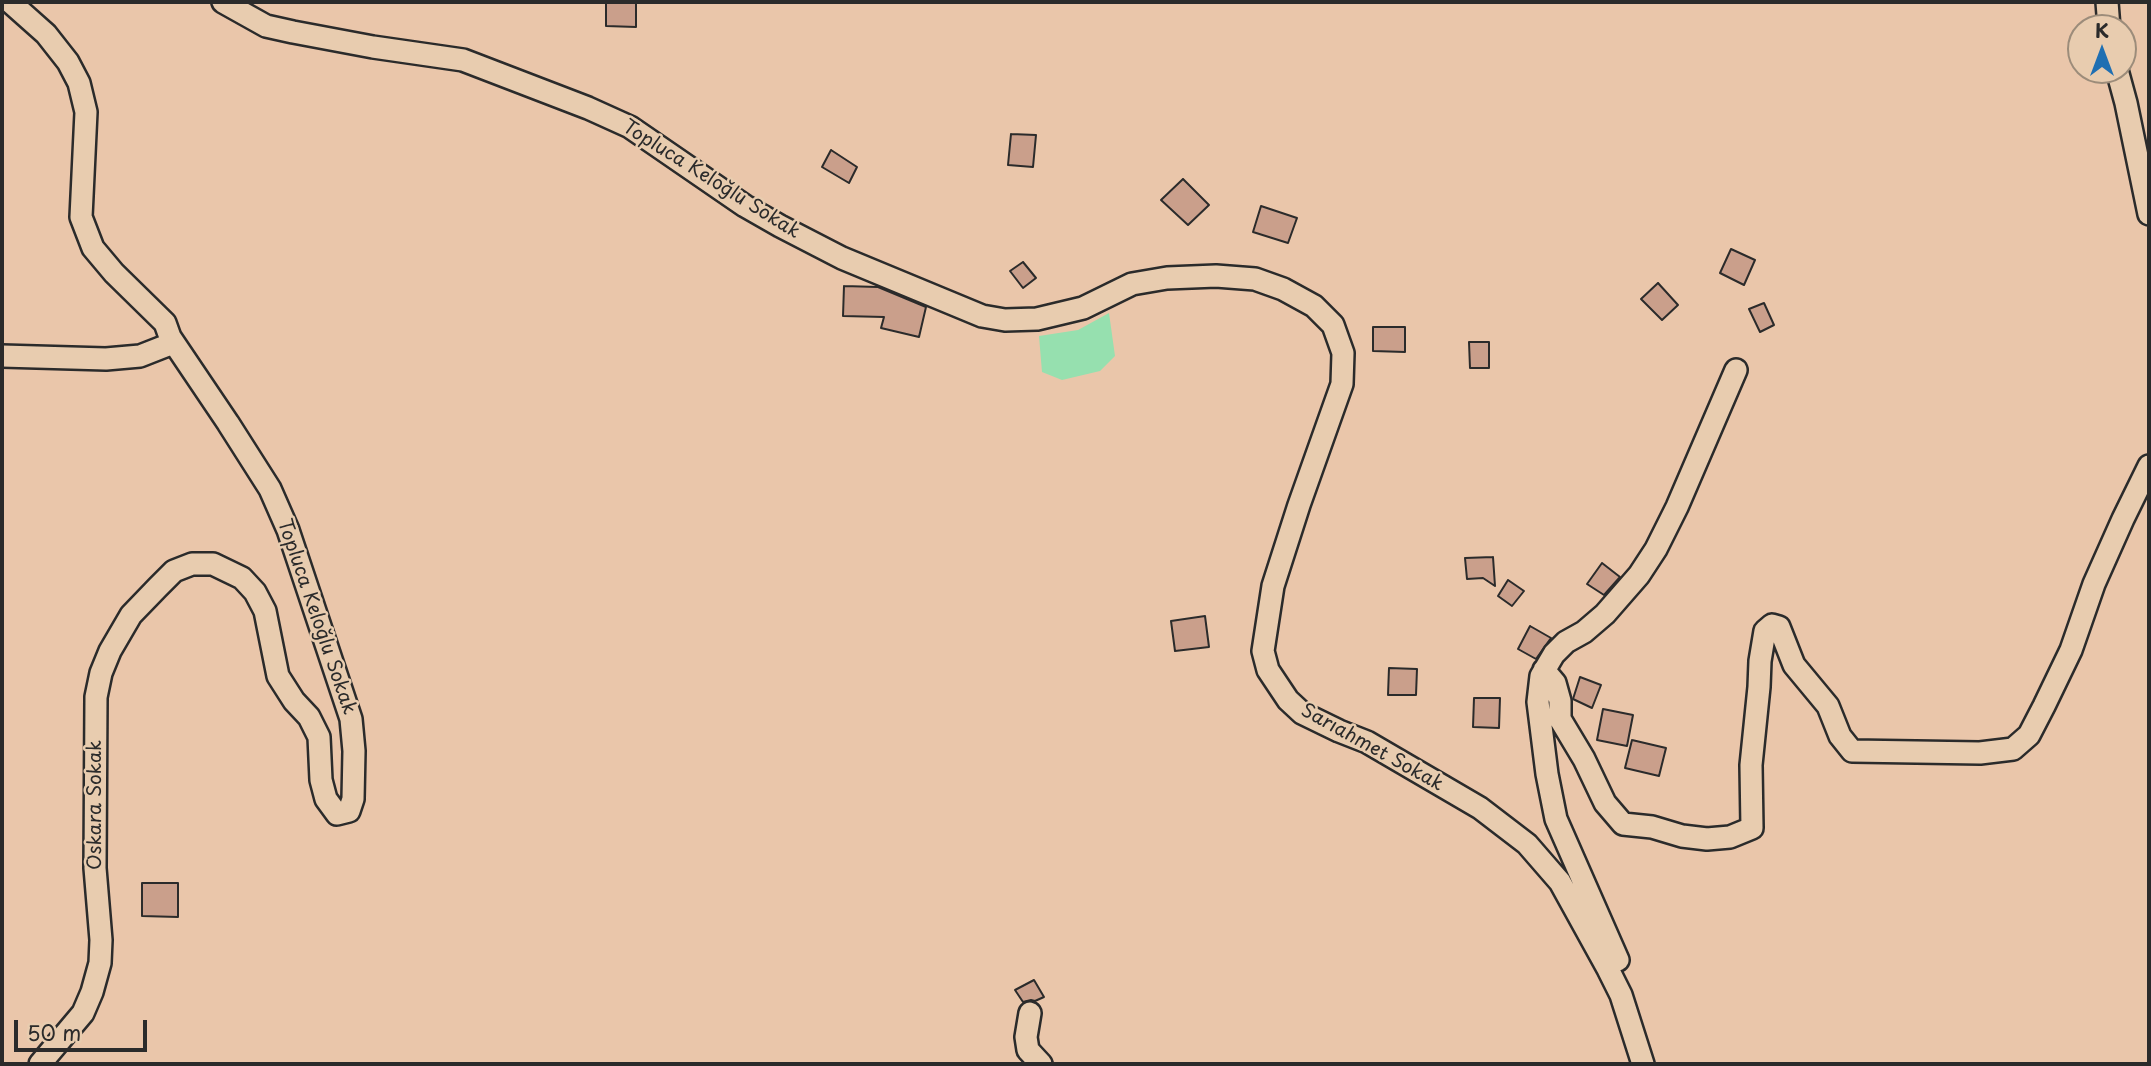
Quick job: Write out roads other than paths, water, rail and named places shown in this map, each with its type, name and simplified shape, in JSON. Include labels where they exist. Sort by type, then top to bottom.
[{"type":"street","name":"Topluca Keloğlu Sokak","points":[[10,2],[46,34],[68,62],[79,83],[86,112],[80,217],[93,248],[164,323],[170,337],[270,489],[288,530],[351,719],[354,751],[353,799],[349,811],[337,814],[326,799],[321,780],[319,737],[309,717],[294,701],[278,676],[265,611],[255,592],[242,578],[229,571],[212,564],[192,564]]},
{"type":"street","name":"Topluca Keloğlu Sokak","points":[[223,2],[266,26],[373,47],[463,60],[589,108],[630,127],[780,226],[842,258],[982,316],[1005,320],[1037,319],[1083,308],[1132,284],[1167,278],[1216,276],[1255,279],[1283,289],[1314,306],[1333,325],[1339,340]]},
{"type":"street","points":[[2121,84],[2149,214]]},
{"type":"street","points":[[2,356],[106,359],[140,356],[168,345],[170,337]]},
{"type":"street","name":"Sarıahmet Sokak","points":[[1339,340],[1343,353],[1342,384],[1273,586],[1263,651],[1268,670],[1288,701],[1302,713],[1367,742],[1480,808],[1527,844],[1560,881],[1621,995],[1643,1064]]},
{"type":"street","points":[[1621,995],[1625,983],[1623,971],[1556,819],[1538,702],[1541,676],[1554,654],[1605,614],[1639,575],[1677,507],[1737,370]]},
{"type":"street","points":[[1544,670],[1555,683],[1560,701],[1560,719],[1584,759],[1605,803],[1623,824],[1652,827],[1682,836],[1707,839],[1730,837],[1752,828],[1751,765],[1760,661],[1765,631],[1772,625],[1779,627],[1794,665],[1828,706],[1840,736],[1852,751],[1980,753],[2012,749],[2029,735],[2066,661],[2094,584],[2149,466]]},
{"type":"street","name":"Oskara Sokak","points":[[40,1064],[83,1013],[100,963],[101,940],[95,868],[96,697],[101,673],[110,651],[131,615],[174,571],[192,564]]},
{"type":"street","points":[[1030,1013],[1026,1037],[1028,1049],[1041,1064]]}]
